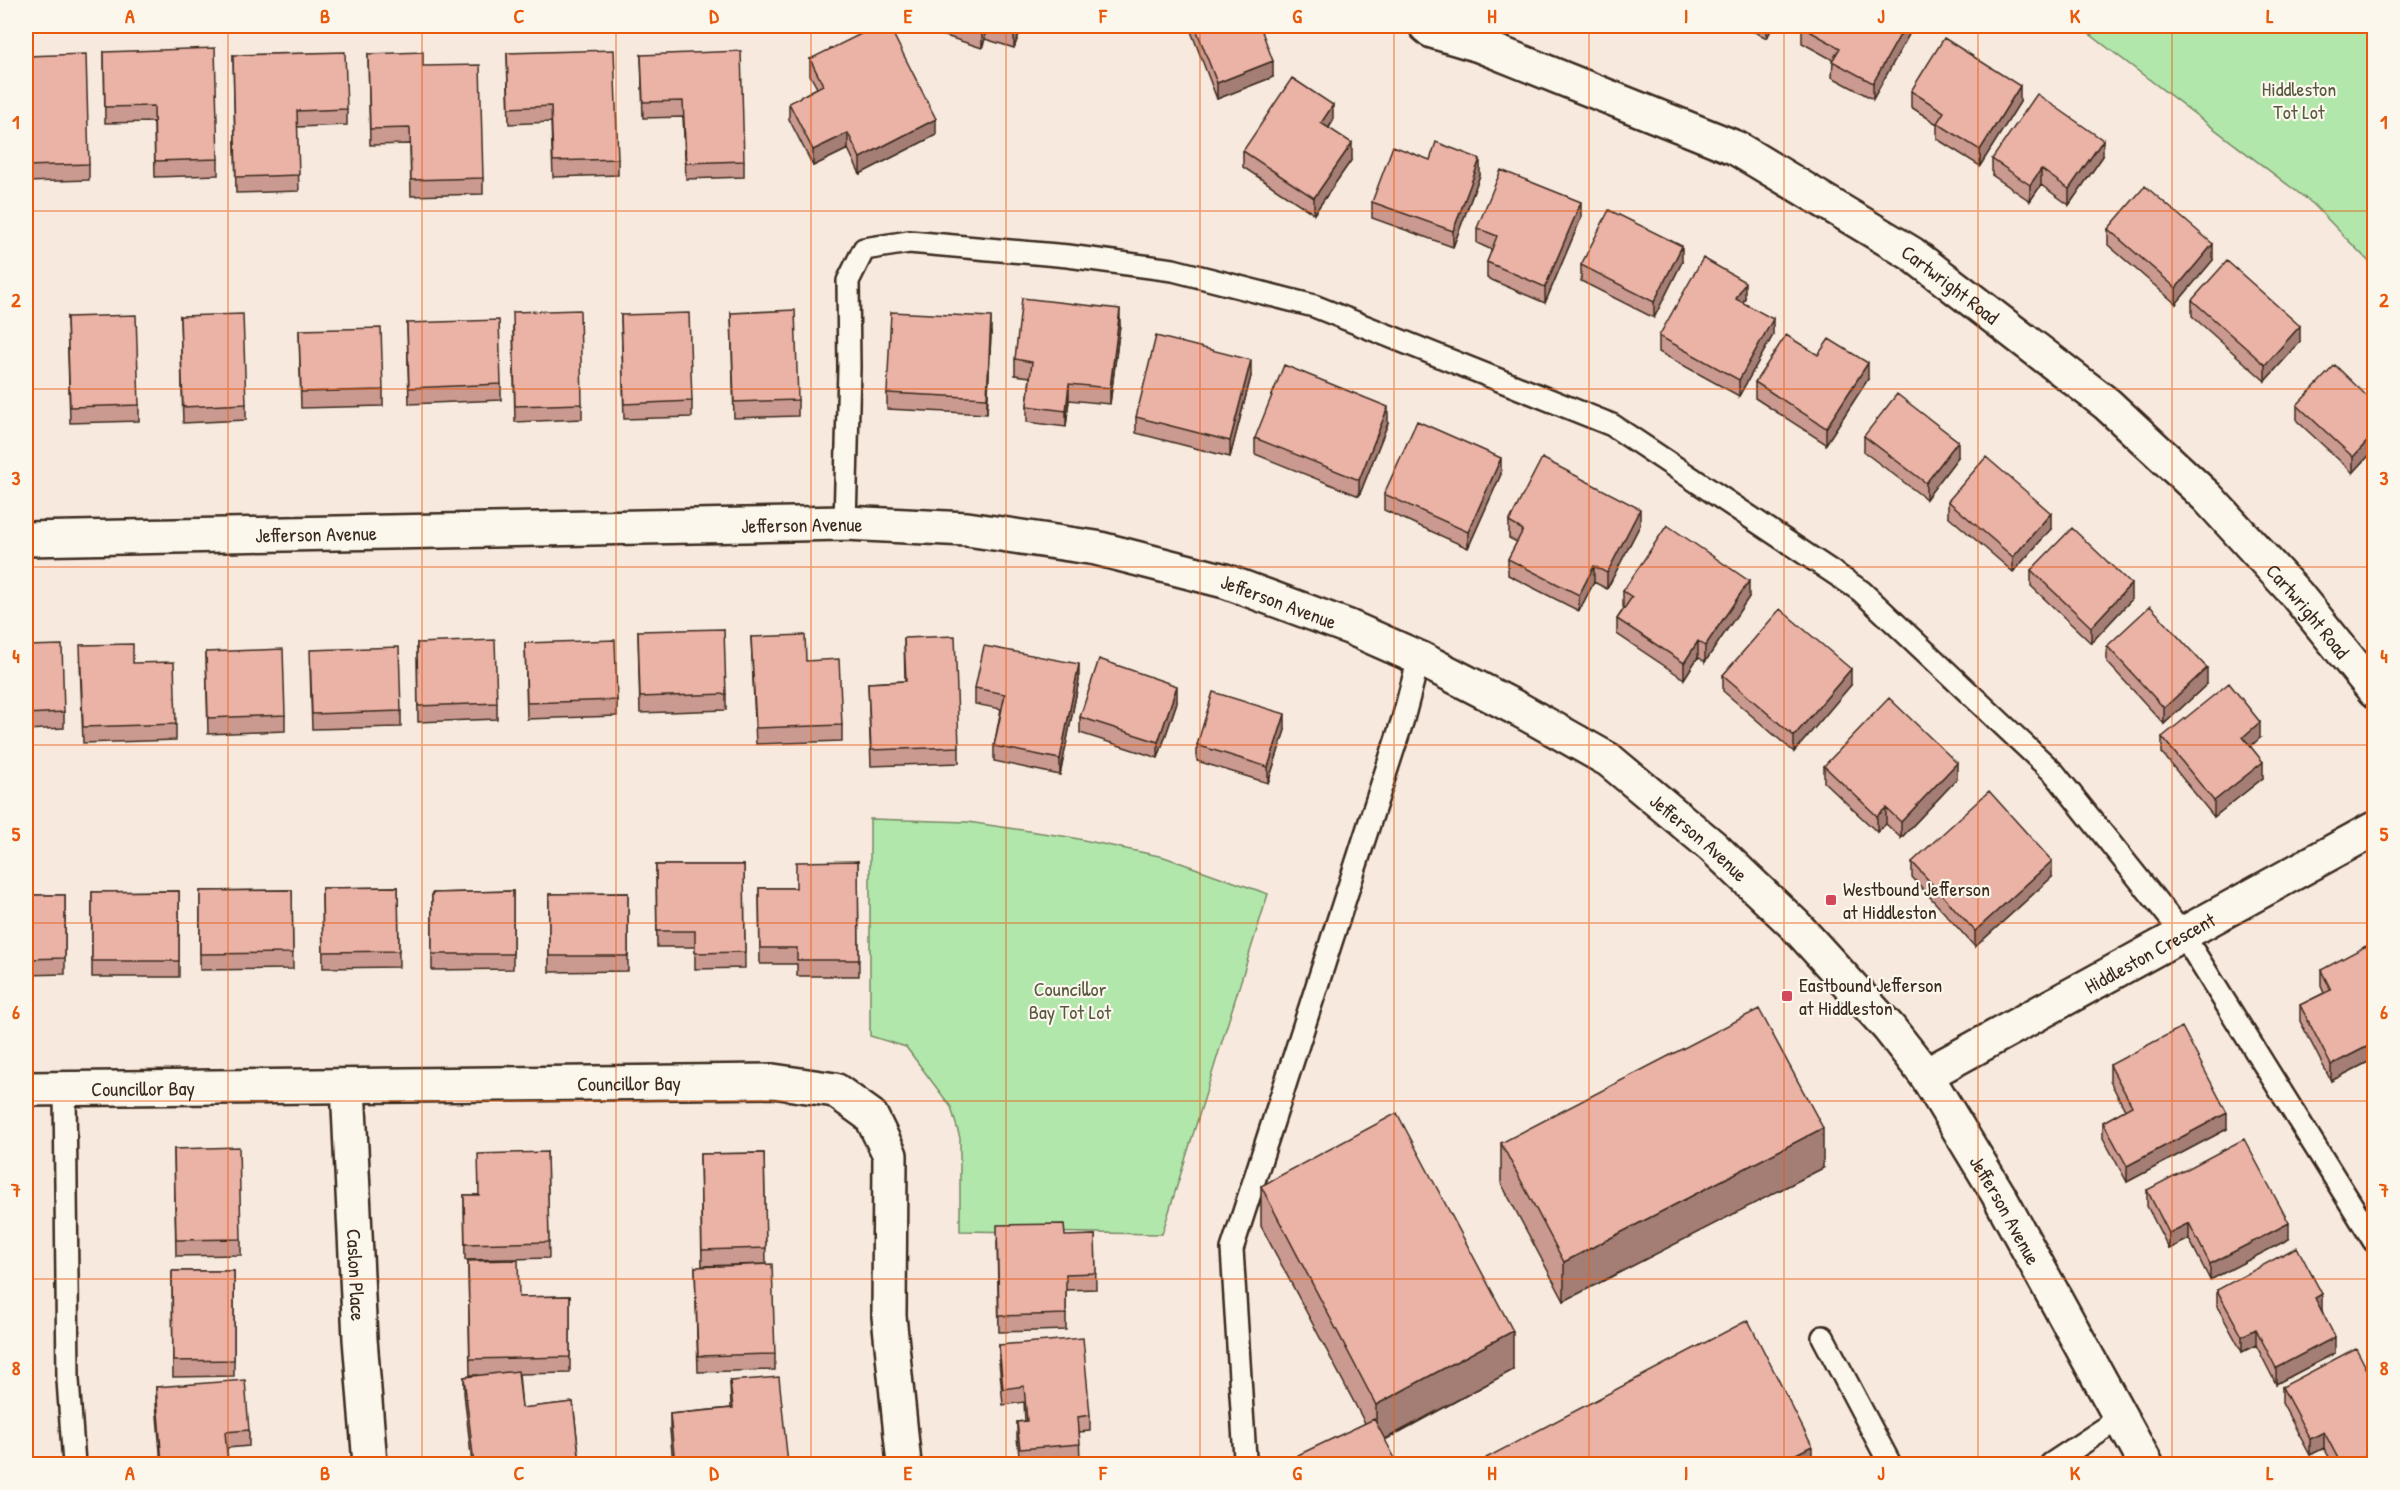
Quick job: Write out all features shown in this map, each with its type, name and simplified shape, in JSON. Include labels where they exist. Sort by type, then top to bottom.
[{"type":"street","name":"Cartwright Road","points":[[1426,26],[1432,31],[1479,45],[1736,148],[1912,254],[2107,404],[2199,489],[2296,594],[2374,690]]},
{"type":"street","name":"Jefferson Avenue","points":[[26,539],[845,523],[967,529],[1096,548],[1225,581],[1349,627],[1419,658],[1520,710],[1609,760],[1712,846],[1796,926],[1889,1028],[1926,1075],[1998,1194],[2119,1419],[2146,1464]]},
{"type":"street","name":"Hiddleston Crescent","points":[[1926,1075],[2374,829]]},
{"type":"street","name":"Councillor Bay","points":[[26,1089],[773,1081],[835,1090],[871,1116],[890,1155],[889,1316],[904,1464]]},
{"type":"street","name":"Caslon Place","points":[[348,1086],[360,1339],[370,1464]]},
{"type":"lane","points":[[845,523],[849,368],[848,281],[864,249],[909,242],[1068,256],[1173,270],[1314,306],[1612,425],[1861,591],[2055,774],[2182,933],[2374,1241]]},
{"type":"lane","points":[[1245,1458],[1232,1249],[1403,719],[1419,658]]},
{"type":"lane","points":[[65,1089],[69,1380],[74,1464]]},
{"type":"lane","points":[[1823,1337],[1890,1464]]},
{"type":"lane","points":[[2051,1464],[2119,1419]]},
{"type":"green space","name":"Hiddleston Tot Lot","points":[[2079,26],[2374,26],[2374,267],[2313,204]]},
{"type":"green space","name":"Councillor Bay Tot Lot","points":[[870,819],[968,822],[1069,837],[1164,857],[1268,894],[1162,1234],[960,1231],[960,1138],[951,1107],[906,1047],[870,1036]]},
{"type":"building","points":[[877,26],[889,26],[936,119],[860,158],[848,133],[813,150],[789,103],[823,85],[810,59]]},
{"type":"building","points":[[964,26],[984,26],[982,32]]},
{"type":"building","points":[[994,26],[1016,26],[1014,32]]},
{"type":"building","points":[[1195,26],[1260,26],[1273,61],[1217,83]]},
{"type":"building","points":[[1803,26],[1905,26],[1873,83],[1832,61],[1840,48]]},
{"type":"building","points":[[1944,38],[2020,86],[1980,150],[1937,123],[1944,112],[1911,91]]},
{"type":"building","points":[[215,48],[218,159],[155,161],[154,106],[105,107],[104,52]]},
{"type":"building","points":[[614,50],[618,159],[553,161],[551,106],[509,108],[507,53]]},
{"type":"building","points":[[741,51],[744,161],[686,163],[683,101],[643,102],[641,55]]},
{"type":"building","points":[[345,52],[347,109],[297,111],[299,175],[236,177],[233,55]]},
{"type":"building","points":[[423,52],[423,66],[480,65],[483,178],[411,180],[410,128],[370,129],[368,54]]},
{"type":"building","points":[[86,54],[89,164],[26,166],[26,56]]},
{"type":"building","points":[[1292,78],[1333,105],[1321,123],[1352,143],[1314,198],[1243,151]]},
{"type":"building","points":[[2037,94],[2103,140],[2069,189],[2041,169],[2030,185],[1992,159]]},
{"type":"building","points":[[1436,142],[1480,159],[1453,231],[1372,202],[1393,146],[1430,160]]},
{"type":"building","points":[[1501,170],[1581,202],[1545,287],[1487,262],[1497,236],[1477,228]]},
{"type":"building","points":[[2145,186],[2213,244],[2176,288],[2108,229]]},
{"type":"building","points":[[1609,210],[1682,246],[1654,302],[1581,265]]},
{"type":"building","points":[[1703,258],[1745,282],[1736,299],[1773,319],[1739,380],[1659,336]]},
{"type":"building","points":[[2227,261],[2300,326],[2265,365],[2192,300]]},
{"type":"building","points":[[1022,298],[1120,309],[1110,388],[1069,384],[1066,411],[1027,406],[1032,362],[1015,359]]},
{"type":"building","points":[[580,310],[582,404],[515,406],[513,312]]},
{"type":"building","points":[[795,310],[798,400],[734,402],[731,313]]},
{"type":"building","points":[[891,312],[991,317],[987,398],[887,393]]},
{"type":"building","points":[[689,313],[692,401],[624,404],[621,315]]},
{"type":"building","points":[[243,314],[246,404],[183,407],[180,316]]},
{"type":"building","points":[[136,315],[139,405],[70,407],[67,317]]},
{"type":"building","points":[[27,319],[30,409],[26,409]]},
{"type":"building","points":[[499,320],[501,384],[409,388],[407,323]]},
{"type":"building","points":[[381,328],[383,390],[301,392],[299,330]]},
{"type":"building","points":[[1786,335],[1818,355],[1829,339],[1868,363],[1826,428],[1755,382]]},
{"type":"building","points":[[1156,336],[1251,360],[1230,441],[1136,417]]},
{"type":"building","points":[[1284,365],[1388,407],[1359,480],[1255,438]]},
{"type":"building","points":[[2335,365],[2374,403],[2374,434],[2353,457],[2297,405]]},
{"type":"building","points":[[1897,394],[1958,441],[1926,483],[1864,436]]},
{"type":"building","points":[[1417,421],[1501,458],[1468,532],[1384,494]]},
{"type":"building","points":[[1986,457],[2051,513],[2013,557],[1948,501]]},
{"type":"building","points":[[1542,458],[1640,509],[1607,573],[1594,566],[1579,595],[1508,559],[1523,530],[1509,522]]},
{"type":"building","points":[[1667,525],[1749,581],[1705,646],[1698,641],[1684,663],[1617,619],[1632,597],[1623,591]]},
{"type":"building","points":[[2072,528],[2131,584],[2091,627],[2031,570]]},
{"type":"building","points":[[2150,606],[2207,668],[2164,708],[2107,646]]},
{"type":"building","points":[[1780,609],[1851,669],[1794,736],[1723,675]]},
{"type":"building","points":[[724,629],[726,694],[640,697],[638,631]]},
{"type":"building","points":[[805,635],[806,661],[839,659],[842,725],[756,728],[751,637]]},
{"type":"building","points":[[955,636],[959,747],[871,750],[868,683],[906,681],[904,638]]},
{"type":"building","points":[[495,640],[497,703],[418,706],[417,643]]},
{"type":"building","points":[[615,640],[617,700],[527,703],[525,643]]},
{"type":"building","points":[[133,644],[133,663],[174,662],[176,724],[83,727],[80,645]]},
{"type":"building","points":[[62,645],[64,712],[26,714],[26,646]]},
{"type":"building","points":[[984,646],[1079,664],[1060,759],[994,746],[1005,694],[975,688]]},
{"type":"building","points":[[399,647],[401,711],[312,714],[310,650]]},
{"type":"building","points":[[283,649],[285,715],[208,718],[206,652]]},
{"type":"building","points":[[1099,659],[1177,686],[1158,742],[1080,717]]},
{"type":"building","points":[[2229,683],[2260,722],[2243,737],[2263,762],[2214,801],[2162,737]]},
{"type":"building","points":[[1213,692],[1285,714],[1268,767],[1197,745]]},
{"type":"building","points":[[1889,698],[1957,763],[1901,822],[1886,808],[1877,816],[1824,766]]},
{"type":"building","points":[[1989,791],[2052,861],[1975,931],[1912,862]]},
{"type":"building","points":[[858,861],[859,960],[797,960],[797,948],[760,948],[759,888],[796,888],[796,862]]},
{"type":"building","points":[[656,865],[744,865],[745,952],[695,953],[695,931],[657,931]]},
{"type":"building","points":[[398,887],[399,951],[323,952],[322,888]]},
{"type":"building","points":[[292,890],[293,953],[200,954],[200,891]]},
{"type":"building","points":[[179,891],[179,961],[92,961],[92,892]]},
{"type":"building","points":[[513,891],[513,954],[432,954],[432,893]]},
{"type":"building","points":[[628,893],[628,956],[549,956],[549,894]]},
{"type":"building","points":[[26,895],[65,895],[65,958],[26,959]]},
{"type":"building","points":[[2366,946],[2374,963],[2374,1043],[2331,1065],[2300,1005],[2331,990],[2321,970]]},
{"type":"building","points":[[1759,1009],[1823,1128],[1564,1262],[1501,1143]]},
{"type":"building","points":[[2182,1027],[2227,1113],[2127,1166],[2103,1122],[2132,1106],[2110,1065]]},
{"type":"building","points":[[1397,1113],[1513,1331],[1376,1405],[1261,1186]]},
{"type":"building","points":[[2244,1139],[2289,1223],[2210,1264],[2189,1223],[2169,1233],[2147,1190]]},
{"type":"building","points":[[239,1147],[241,1239],[176,1240],[174,1149]]},
{"type":"building","points":[[547,1152],[549,1242],[465,1244],[464,1195],[479,1195],[478,1154]]},
{"type":"building","points":[[764,1153],[766,1248],[702,1250],[700,1154]]},
{"type":"building","points":[[1064,1224],[1065,1236],[1095,1235],[1096,1273],[1066,1274],[1066,1314],[999,1316],[997,1225]]},
{"type":"building","points":[[2297,1247],[2322,1294],[2315,1298],[2335,1337],[2276,1368],[2256,1329],[2242,1336],[2217,1290]]},
{"type":"building","points":[[518,1260],[519,1297],[570,1296],[570,1357],[470,1359],[468,1261]]},
{"type":"building","points":[[772,1264],[775,1354],[698,1356],[695,1267]]},
{"type":"building","points":[[172,1271],[234,1271],[234,1360],[173,1361]]},
{"type":"building","points":[[1748,1320],[1812,1446],[1776,1464],[1490,1464],[1486,1458]]},
{"type":"building","points":[[1083,1338],[1090,1415],[1078,1417],[1080,1444],[1020,1449],[1017,1422],[1027,1421],[1024,1386],[1003,1389],[999,1345]]},
{"type":"building","points":[[2356,1348],[2374,1383],[2374,1452],[2350,1464],[2341,1464],[2324,1432],[2310,1439],[2282,1387]]},
{"type":"building","points":[[518,1371],[522,1408],[573,1402],[580,1464],[474,1464],[464,1377]]},
{"type":"building","points":[[779,1377],[788,1464],[675,1464],[670,1414],[733,1408],[730,1381]]},
{"type":"building","points":[[245,1380],[249,1430],[225,1432],[228,1464],[162,1464],[156,1387]]},
{"type":"building","points":[[1374,1419],[1398,1464],[1279,1464]]},
{"type":"building","points":[[1121,1459],[1121,1464],[1074,1464]]},
{"type":"place","name":"Westbound Jefferson at Hiddleston","points":[[1831,900]]},
{"type":"place","name":"Eastbound Jefferson at Hiddleston","points":[[1787,996]]}]
